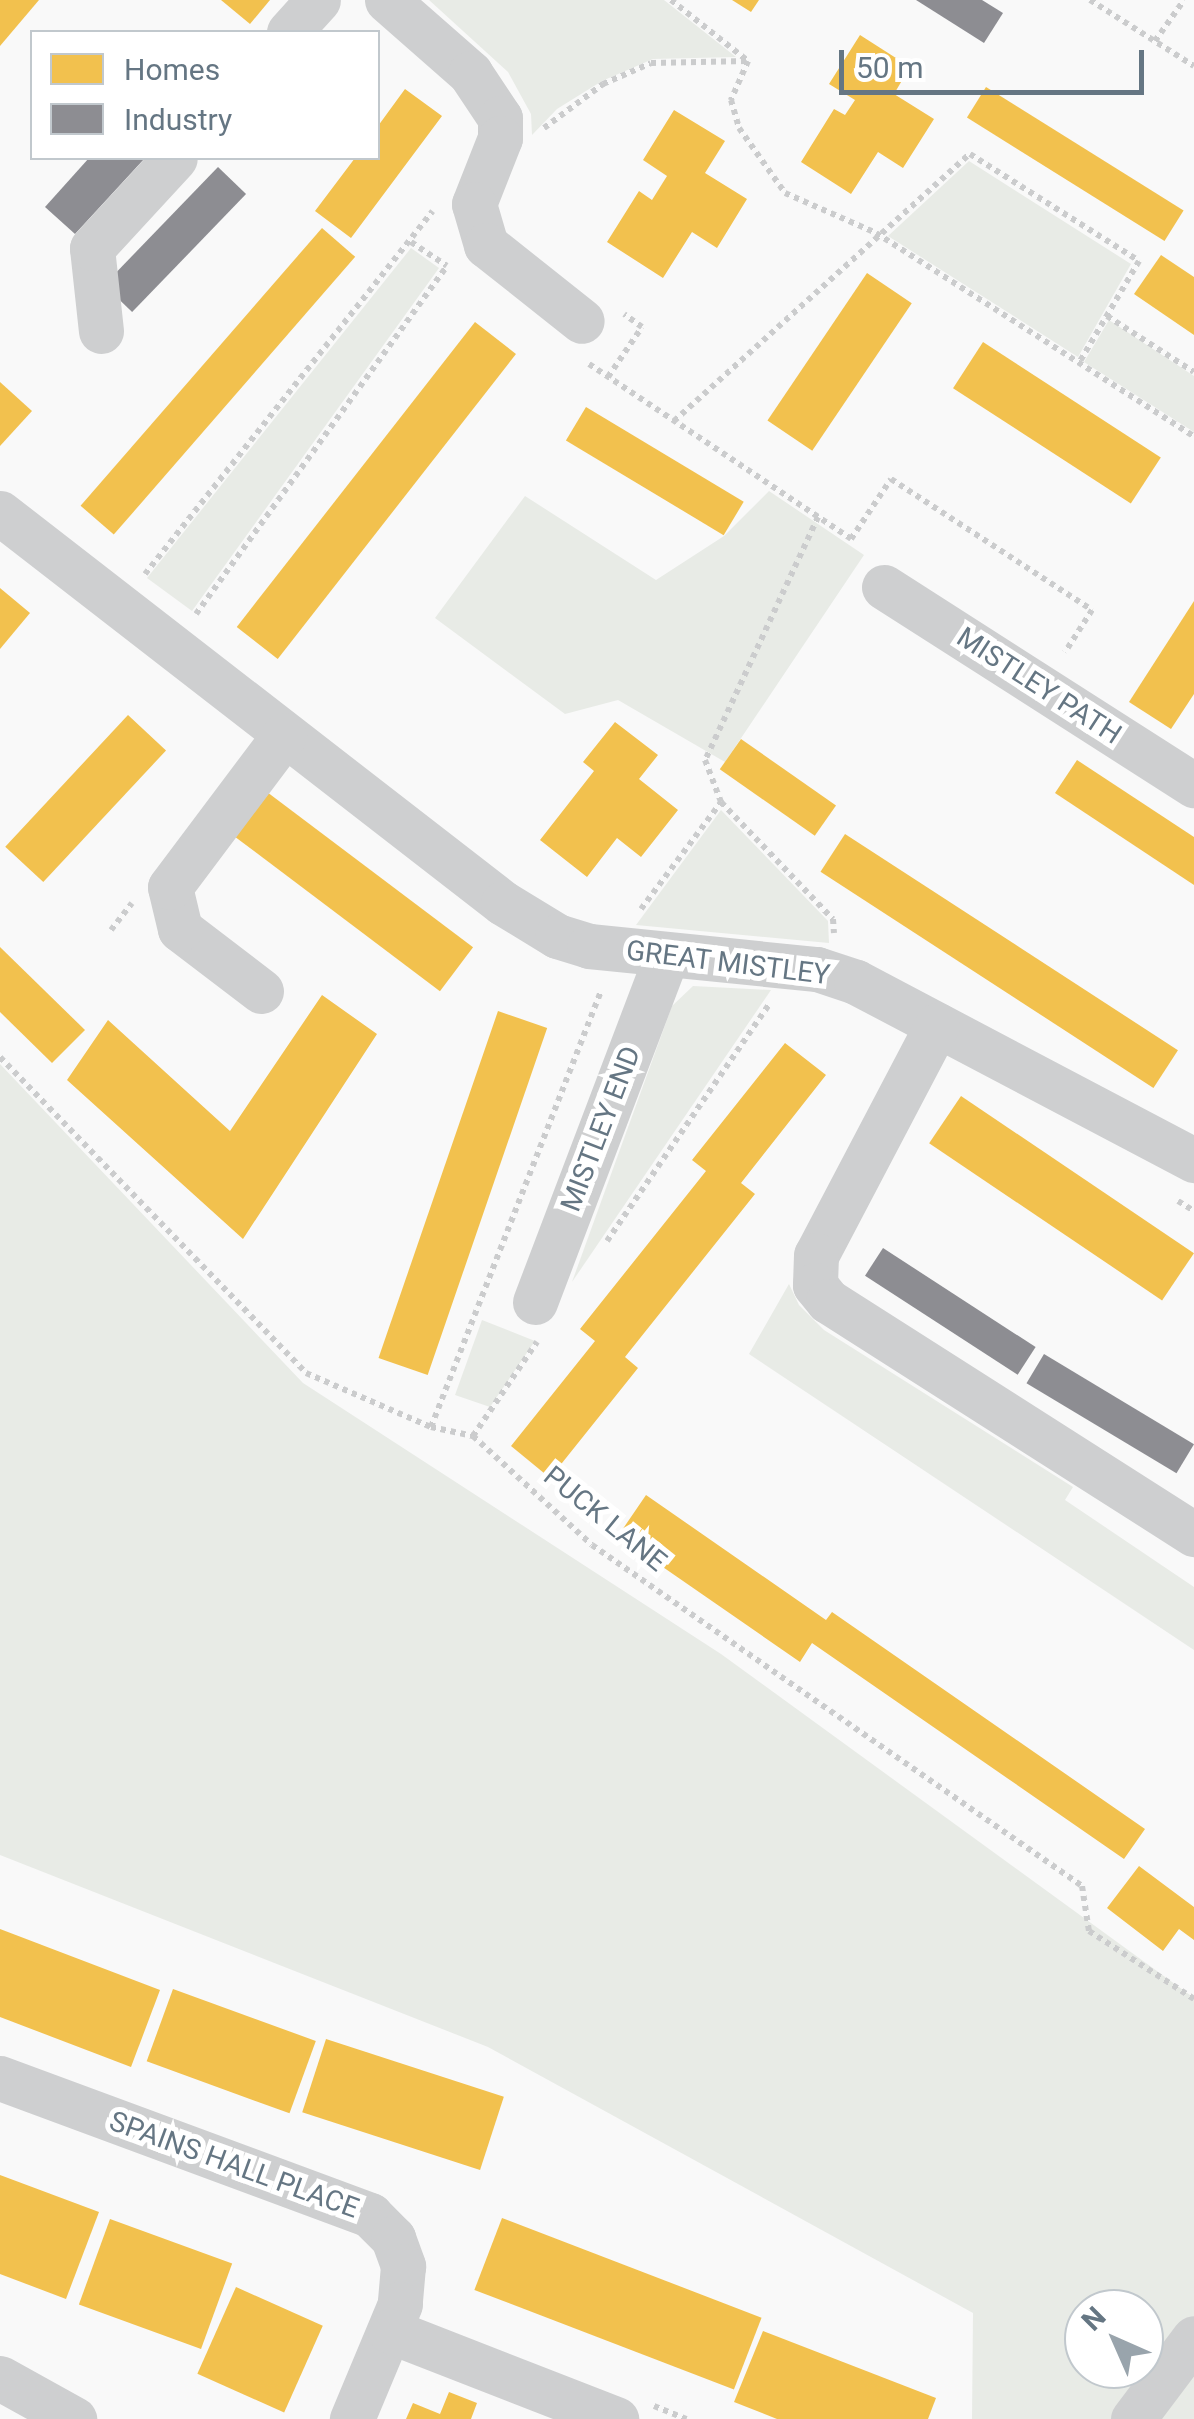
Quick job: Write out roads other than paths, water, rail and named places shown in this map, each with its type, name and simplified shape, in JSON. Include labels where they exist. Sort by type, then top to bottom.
[{"type":"street","points":[[290,30],[318,0]]},
{"type":"street","points":[[387,0],[470,73],[500,118],[500,138],[474,204],[486,245],[590,327]]},
{"type":"street","points":[[101,331],[92,248],[173,160]]},
{"type":"street","name":"GREAT MISTLEY","points":[[0,513],[284,735],[534,923],[589,946],[817,969],[885,994],[937,1026],[1194,1160]]},
{"type":"street","name":"MISTLEY PATH","points":[[884,586],[1194,785]]},
{"type":"street","points":[[260,992],[180,929],[170,886],[284,735]]},
{"type":"street","name":"MISTLEY END","points":[[539,1318],[666,954]]},
{"type":"street","points":[[937,1026],[816,1254],[815,1286],[828,1301],[1194,1534]]},
{"type":"street","name":"SPAINS HALL PLACE","points":[[0,2078],[370,2215],[393,2238],[403,2266],[390,2331],[352,2419]]},
{"type":"street","points":[[390,2331],[616,2419]]},
{"type":"street","points":[[1134,2419],[1194,2338]]},
{"type":"street","points":[[0,2378],[74,2419]]}]
